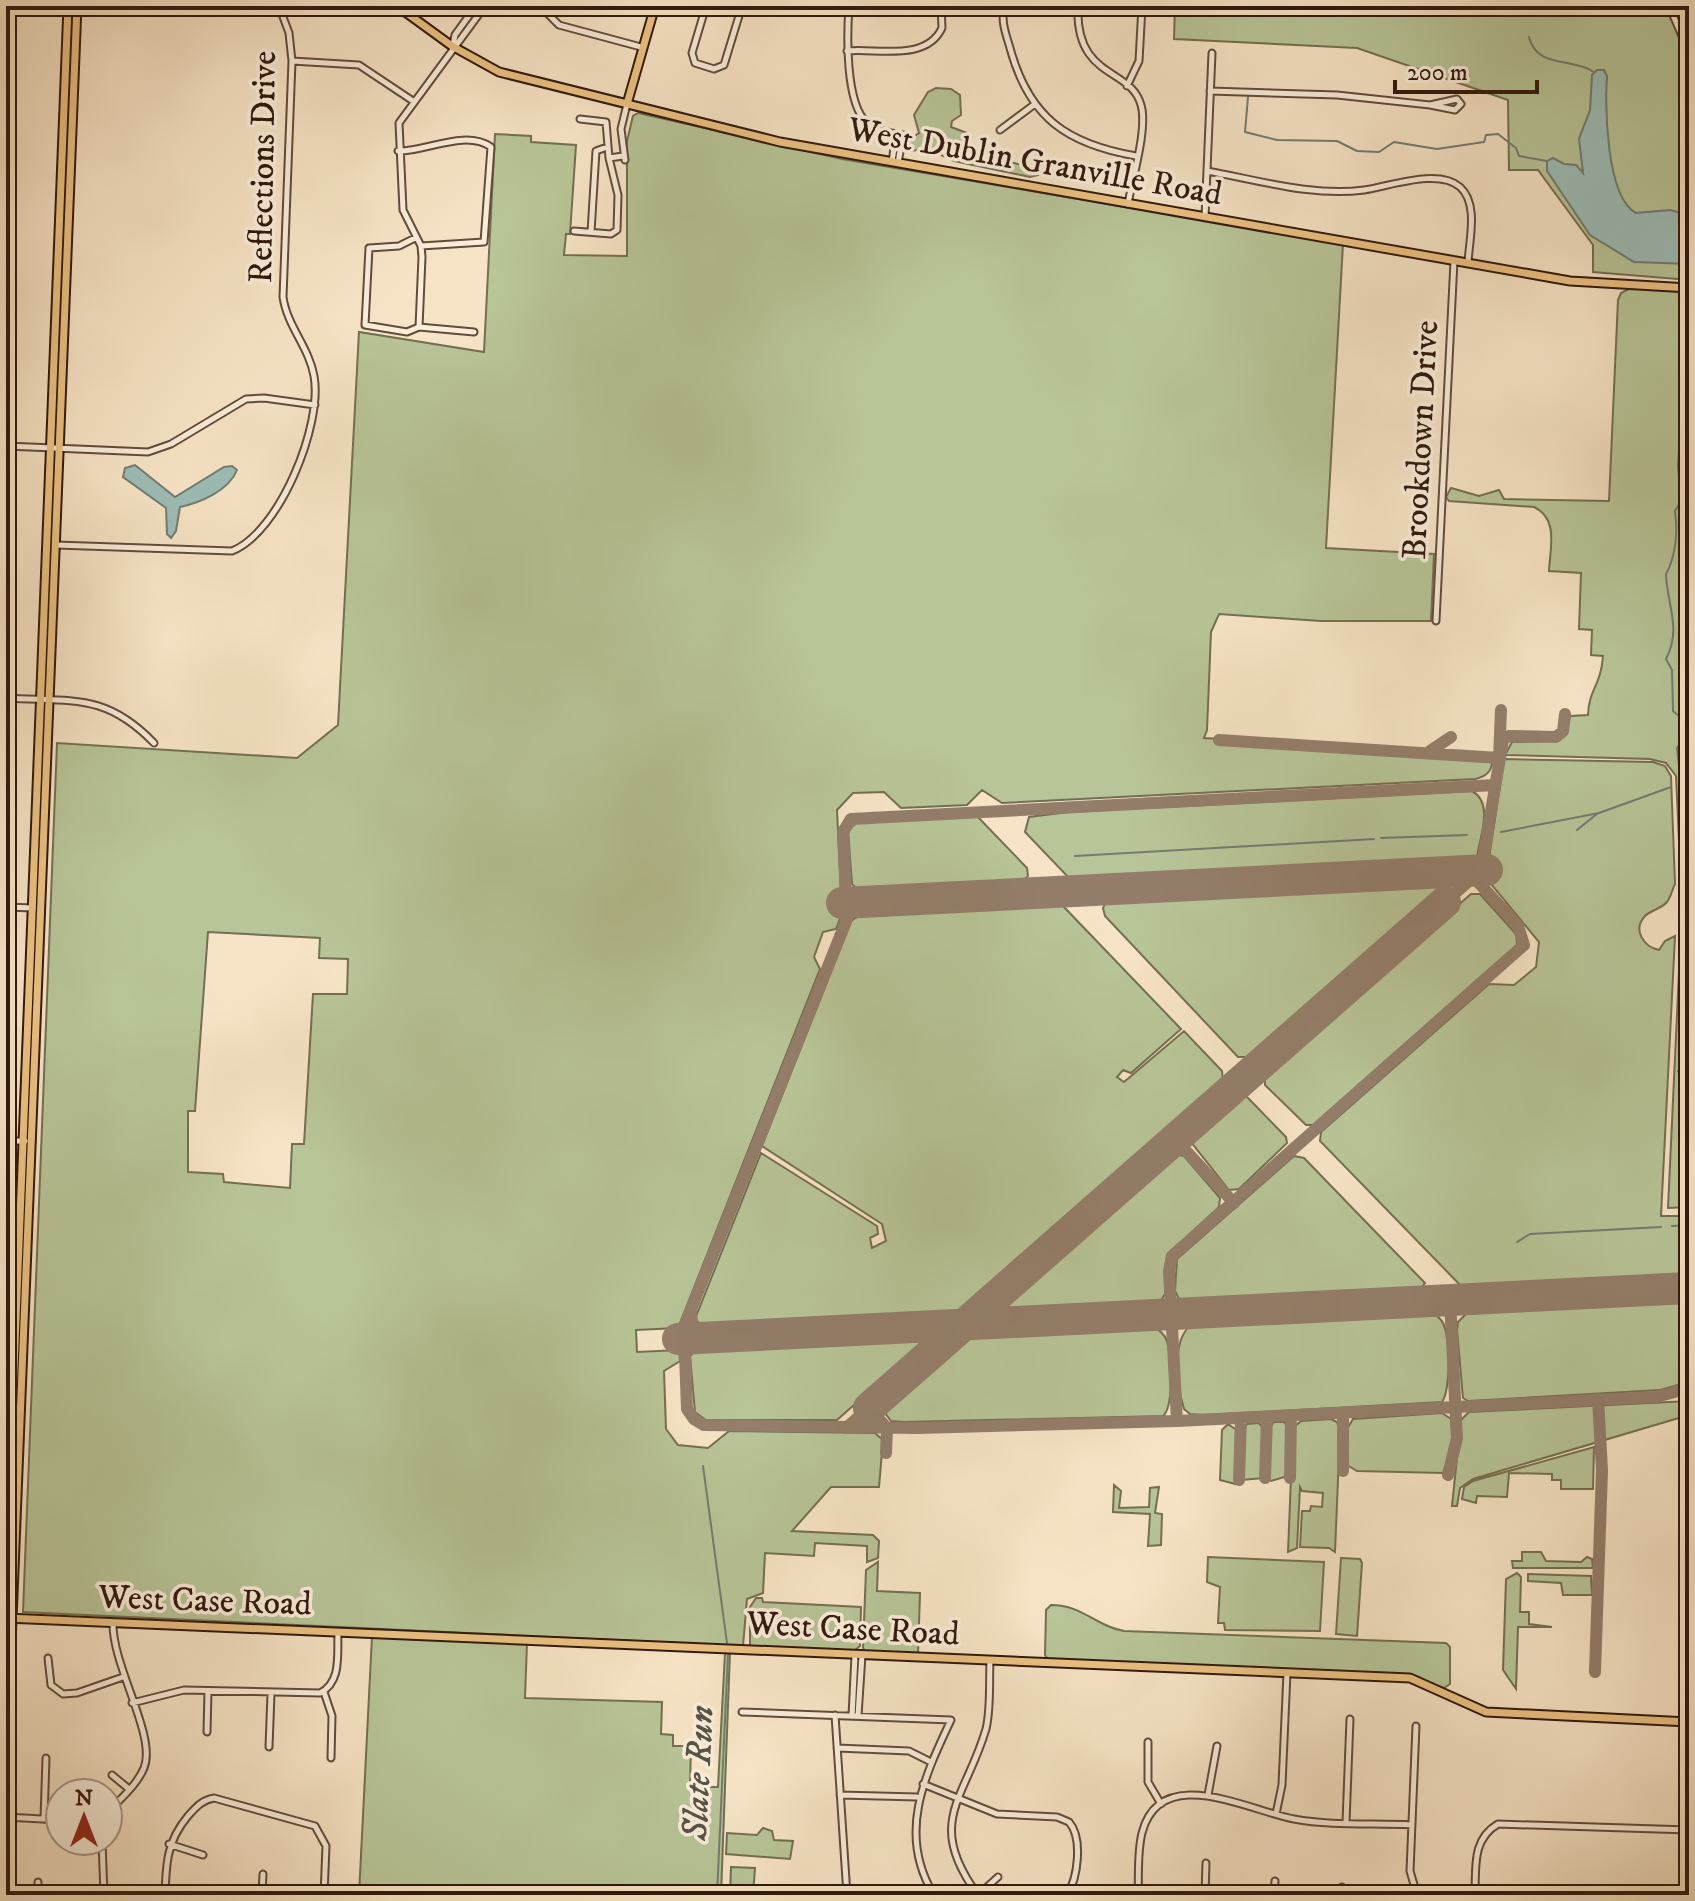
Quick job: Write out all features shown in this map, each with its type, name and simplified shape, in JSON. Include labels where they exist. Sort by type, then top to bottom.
[{"type":"main road","points":[[45,700],[56,545],[55,449],[68,6]]},
{"type":"main road","points":[[6,1769],[9,1618],[55,449],[77,6]]},
{"type":"main road","name":"West Dublin Granville Road","points":[[397,6],[452,46],[508,75],[780,142],[1586,284],[1689,288]]},
{"type":"main road","points":[[627,104],[655,6]]},
{"type":"main road","points":[[6,1571],[29,1141]]},
{"type":"main road","name":"West Case Road","points":[[9,1618],[1410,1678],[1432,1685],[1468,1706],[1493,1713],[1689,1722]]},
{"type":"street","name":"Reflections Drive","points":[[56,545],[236,550],[261,529],[280,505],[315,405],[313,368],[288,319],[282,288],[292,61],[289,33],[279,6]]},
{"type":"street","points":[[452,46],[455,35],[476,6]]},
{"type":"street","points":[[419,327],[421,246],[404,214],[403,167],[398,151],[399,123],[452,46],[485,6]]},
{"type":"street","points":[[540,6],[559,25],[641,47]]},
{"type":"street","points":[[686,6],[706,8],[692,53],[695,63],[714,69],[724,65],[742,6]]},
{"type":"street","points":[[849,6],[847,51],[860,113],[877,129],[899,134],[895,163]]},
{"type":"street","points":[[847,51],[895,52],[928,44],[941,31],[944,17],[941,6]]},
{"type":"street","points":[[1005,6],[1002,18],[1014,63],[1035,104],[1054,124],[1078,141],[1136,156]]},
{"type":"street","points":[[1078,6],[1079,29],[1085,48],[1101,68],[1127,86],[1138,98],[1142,110],[1128,204]]},
{"type":"street","points":[[1127,86],[1139,61],[1142,6]]},
{"type":"street","points":[[1669,6],[1689,52]]},
{"type":"street","points":[[1205,218],[1212,53]]},
{"type":"street","points":[[292,61],[359,65],[413,101]]},
{"type":"street","points":[[1210,91],[1337,95],[1455,110],[1461,104],[1457,99],[1430,105]]},
{"type":"street","points":[[609,158],[624,158],[621,129],[627,104]]},
{"type":"street","points":[[1000,130],[1035,104]]},
{"type":"street","points":[[1689,110],[1684,158],[1689,182]]},
{"type":"street","points":[[574,231],[613,233],[617,230],[618,195],[607,147],[606,122],[580,119]]},
{"type":"street","points":[[398,151],[416,152],[447,142],[485,143],[491,147],[487,227],[481,245],[430,243],[421,246]]},
{"type":"street","points":[[591,232],[596,151],[607,147]]},
{"type":"street","points":[[1207,171],[1327,192],[1433,179],[1453,181],[1465,192],[1470,207],[1468,263]]},
{"type":"street","points":[[415,238],[399,246],[375,246],[367,251],[364,322],[372,328],[407,332],[419,327],[474,332]]},
{"type":"street","name":"Brookdown Drive","points":[[1436,621],[1454,261]]},
{"type":"street","points":[[6,446],[151,452],[171,444],[246,399],[264,398],[315,405]]},
{"type":"street","points":[[1689,457],[1685,599],[1689,610]]},
{"type":"street","points":[[6,698],[85,702],[109,708],[129,719],[154,743]]},
{"type":"street","points":[[6,907],[38,909]]},
{"type":"street","points":[[6,1141],[29,1141]]},
{"type":"street","points":[[113,1623],[115,1649],[147,1753],[142,1772],[124,1794]]},
{"type":"street","points":[[132,1703],[172,1691],[312,1695],[324,1692],[335,1676],[338,1633]]},
{"type":"street","points":[[855,1716],[858,1655]]},
{"type":"street","points":[[48,1658],[51,1685],[63,1694],[77,1693],[123,1677]]},
{"type":"street","points":[[990,1661],[988,1720],[957,1796],[952,1828],[955,1854],[964,1877],[978,1895],[998,1877]]},
{"type":"street","points":[[1276,1814],[1282,1785],[1287,1673]]},
{"type":"street","points":[[207,1732],[208,1691]]},
{"type":"street","points":[[324,1692],[332,1716],[331,1758]]},
{"type":"street","points":[[269,1747],[271,1694]]},
{"type":"street","points":[[742,1712],[951,1720],[917,1797],[916,1841],[920,1865],[934,1895]]},
{"type":"street","points":[[835,1715],[847,1895]]},
{"type":"street","points":[[1346,1822],[1350,1719]]},
{"type":"street","points":[[1416,1726],[1410,1871],[1418,1895],[1528,1895]]},
{"type":"street","points":[[1148,1742],[1148,1782],[1161,1804]]},
{"type":"street","points":[[1208,1795],[1217,1746]]},
{"type":"street","points":[[837,1748],[909,1751],[931,1762]]},
{"type":"street","points":[[45,1777],[46,1758]]},
{"type":"street","points":[[112,1775],[129,1789]]},
{"type":"street","points":[[923,1784],[997,1814],[1057,1817],[1072,1826],[1076,1840],[1075,1868],[1067,1895]]},
{"type":"street","points":[[840,1795],[917,1797]]},
{"type":"street","points":[[1138,1895],[1143,1829],[1161,1804],[1181,1795],[1208,1795],[1276,1814],[1412,1825]]},
{"type":"street","points":[[165,1895],[169,1844],[205,1800],[219,1799],[315,1826],[326,1846],[324,1895]]},
{"type":"street","points":[[6,1817],[44,1819]]},
{"type":"street","points":[[1475,1893],[1479,1845],[1486,1832],[1498,1824],[1689,1830]]},
{"type":"street","points":[[169,1844],[203,1855]]},
{"type":"street","points":[[103,1857],[104,1895]]},
{"type":"street","points":[[1205,1895],[1206,1863]]},
{"type":"street","points":[[262,1895],[263,1874]]},
{"type":"street","points":[[1274,1895],[1275,1881]]},
{"type":"street","points":[[38,1882],[38,1895]]},
{"type":"street","points":[[1342,1887],[1343,1895]]},
{"type":"green space","points":[[1175,6],[1689,6],[1689,280],[1593,272],[1593,245],[1538,170],[1509,170],[1508,100],[1357,48],[1174,39]]},
{"type":"green space","points":[[936,88],[951,89],[960,95],[961,115],[952,121],[951,127],[967,133],[967,157],[999,159],[1037,169],[1038,175],[1030,177],[954,161],[928,149],[909,151],[906,142],[919,133],[914,115],[928,92]]},
{"type":"green space","points":[[638,113],[842,159],[1343,244],[1326,548],[1434,554],[1431,621],[1321,621],[1219,614],[1211,632],[1207,730],[1204,738],[1488,756],[1493,760],[1491,768],[1488,773],[1475,779],[1002,803],[982,790],[967,805],[901,808],[884,792],[853,793],[837,810],[842,914],[836,929],[823,932],[814,957],[820,969],[678,1328],[636,1330],[637,1352],[679,1350],[680,1361],[664,1371],[666,1429],[678,1445],[708,1448],[729,1431],[875,1433],[883,1440],[879,1487],[831,1487],[792,1531],[873,1535],[879,1541],[878,1558],[867,1562],[867,1546],[815,1543],[814,1556],[765,1553],[763,1593],[747,1599],[743,1646],[23,1612],[57,743],[297,758],[338,725],[359,332],[484,352],[495,134],[531,136],[531,142],[576,145],[570,234],[566,234],[564,255],[627,256],[627,141],[633,116]],"holes":[[[208,932],[320,938],[319,958],[348,959],[347,994],[313,994],[304,1144],[292,1144],[290,1188],[224,1182],[223,1174],[188,1172],[188,1111],[195,1111]]]},
{"type":"green space","points":[[1631,288],[1680,290],[1689,300],[1681,590],[1683,634],[1689,657],[1689,1207],[1668,1208],[1682,907],[1676,776],[1666,763],[1650,759],[1505,755],[1512,742],[1558,741],[1566,735],[1570,716],[1588,715],[1603,656],[1591,655],[1592,630],[1579,629],[1581,573],[1549,571],[1550,526],[1542,512],[1534,507],[1449,501],[1446,497],[1451,488],[1479,496],[1499,490],[1504,499],[1609,501],[1618,300],[1621,293]]},
{"type":"green space","points":[[1504,759],[1653,762],[1665,766],[1671,776],[1675,884],[1667,902],[1641,921],[1640,932],[1645,942],[1659,950],[1665,941],[1675,936],[1661,1216],[1689,1216],[1689,1276],[1463,1288],[1320,1141],[1321,1132],[1489,984],[1514,985],[1536,967],[1539,942],[1486,878]]},
{"type":"green space","points":[[1472,791],[1479,796],[1484,812],[1477,857],[1472,861],[1076,881],[1068,877],[1025,832],[1029,817],[1069,812]]},
{"type":"green space","points":[[976,815],[1027,868],[1028,876],[1022,882],[858,890],[852,884],[848,830],[858,822]]},
{"type":"green space","points":[[1440,885],[1440,892],[1253,1057],[1238,1057],[1105,916],[1103,908],[1106,902],[1112,901]]},
{"type":"green space","points":[[1471,894],[1480,894],[1516,934],[1517,945],[1313,1125],[1306,1125],[1265,1085],[1265,1075]]},
{"type":"green space","points":[[1063,906],[1181,1029],[1131,1073],[1123,1070],[1117,1077],[1124,1082],[1184,1031],[1222,1071],[1223,1081],[960,1313],[703,1327],[695,1319],[761,1153],[877,1226],[878,1234],[870,1238],[872,1248],[886,1241],[882,1224],[762,1146],[851,921],[863,913]]},
{"type":"green space","points":[[1237,1097],[1247,1097],[1286,1137],[1287,1143],[1239,1189],[1229,1190],[1191,1142],[1193,1136]]},
{"type":"green space","points":[[1174,1154],[1184,1156],[1220,1198],[1219,1207],[1167,1255],[1165,1294],[1159,1304],[1004,1312],[1003,1303]]},
{"type":"green space","points":[[1294,1156],[1304,1158],[1425,1283],[1421,1288],[1180,1301],[1175,1291],[1177,1259]]},
{"type":"green space","points":[[1689,1298],[1689,1382],[1660,1390],[1468,1401],[1463,1398],[1457,1330],[1458,1322],[1471,1309]]},
{"type":"green space","points":[[1431,1312],[1441,1320],[1447,1336],[1448,1374],[1442,1402],[1204,1415],[1190,1414],[1184,1409],[1179,1387],[1178,1350],[1186,1330],[1194,1323]]},
{"type":"green space","points":[[1152,1326],[1165,1337],[1170,1355],[1169,1402],[1163,1416],[904,1422],[891,1421],[885,1413],[889,1403],[971,1335]]},
{"type":"green space","points":[[921,1338],[923,1344],[837,1420],[706,1420],[695,1412],[690,1356],[697,1349]]},
{"type":"green space","points":[[1689,1401],[1689,1415],[1473,1479],[1460,1488],[1457,1506],[1452,1506],[1461,1420],[1469,1412]]},
{"type":"green space","points":[[1442,1413],[1451,1419],[1453,1444],[1443,1473],[1357,1471],[1347,1465],[1347,1429],[1353,1419]]},
{"type":"green space","points":[[1331,1419],[1337,1422],[1340,1432],[1335,1552],[1329,1548],[1300,1547],[1302,1511],[1310,1511],[1311,1506],[1322,1507],[1323,1493],[1302,1491],[1300,1487],[1297,1548],[1288,1552],[1293,1428],[1301,1421]]},
{"type":"green space","points":[[1274,1422],[1284,1422],[1289,1428],[1288,1476],[1271,1481],[1268,1479],[1270,1427]]},
{"type":"green space","points":[[1259,1423],[1264,1430],[1263,1478],[1242,1480],[1244,1430],[1247,1424]]},
{"type":"green space","points":[[1228,1424],[1238,1431],[1235,1484],[1220,1480],[1222,1430]]},
{"type":"green space","points":[[1594,1447],[1593,1489],[1561,1489],[1561,1480],[1552,1480],[1552,1474],[1509,1473],[1507,1497],[1477,1496],[1476,1503],[1462,1499],[1464,1487],[1473,1481]]},
{"type":"green space","points":[[1114,1485],[1121,1491],[1119,1508],[1149,1507],[1150,1488],[1159,1487],[1155,1513],[1162,1514],[1161,1545],[1148,1546],[1150,1514],[1113,1512]]},
{"type":"green space","points":[[1522,1552],[1541,1552],[1546,1561],[1581,1562],[1587,1557],[1592,1559],[1593,1568],[1513,1568],[1512,1561],[1522,1561]]},
{"type":"green space","points":[[1208,1557],[1324,1562],[1320,1631],[1225,1630],[1224,1623],[1218,1623],[1220,1587],[1207,1582]]},
{"type":"green space","points":[[1341,1558],[1360,1559],[1362,1563],[1357,1636],[1336,1634]]},
{"type":"green space","points":[[878,1562],[877,1591],[920,1593],[918,1655],[866,1652],[863,1648],[866,1570]]},
{"type":"green space","points":[[1517,1573],[1521,1577],[1520,1612],[1529,1612],[1529,1624],[1552,1627],[1518,1627],[1516,1689],[1503,1670],[1506,1579]]},
{"type":"green space","points":[[1528,1574],[1591,1576],[1592,1595],[1563,1595],[1561,1583],[1528,1581]]},
{"type":"green space","points":[[756,1598],[762,1598],[763,1602],[861,1607],[860,1646],[854,1651],[750,1647],[750,1607]]},
{"type":"green space","points":[[1051,1605],[1072,1608],[1124,1631],[1446,1643],[1450,1647],[1450,1684],[1444,1688],[1403,1674],[1048,1660],[1045,1655],[1046,1610]]},
{"type":"green space","points":[[372,1636],[527,1643],[525,1698],[662,1702],[661,1734],[673,1735],[673,1746],[691,1746],[690,1787],[718,1787],[725,1653],[730,1652],[721,1895],[359,1895]]},
{"type":"green space","points":[[763,1828],[772,1831],[774,1840],[793,1841],[790,1859],[726,1854],[727,1833],[757,1835]]},
{"type":"green space","points":[[731,1867],[755,1868],[753,1895],[730,1895]]},
{"type":"water","points":[[1597,70],[1604,70],[1607,76],[1606,108],[1613,171],[1626,204],[1636,213],[1670,210],[1689,215],[1689,264],[1634,262],[1590,235],[1547,171],[1547,161],[1553,158],[1564,164],[1576,165],[1583,173],[1579,139],[1590,110],[1592,75]]},
{"type":"water","points":[[135,465],[175,497],[224,467],[232,466],[237,470],[220,490],[180,507],[176,531],[171,538],[167,534],[166,508],[123,477],[125,468]]},
{"type":"waterway","points":[[1519,6],[1523,16]]},
{"type":"waterway","points":[[1529,37],[1539,54],[1594,72]]},
{"type":"waterway","points":[[1248,97],[1245,132],[1277,140],[1337,141],[1357,151],[1379,152],[1394,142],[1437,149],[1484,142],[1486,135],[1498,134],[1516,148],[1519,156],[1547,161]]},
{"type":"waterway","points":[[1682,401],[1678,466],[1681,501],[1675,511],[1675,543],[1666,574],[1673,637],[1666,659],[1672,670],[1673,711],[1689,725]]},
{"type":"waterway","points":[[1681,783],[1677,748],[1683,739],[1689,739]]},
{"type":"waterway","points":[[1501,832],[1599,813],[1671,787]]},
{"type":"waterway","points":[[1577,830],[1598,813]]},
{"type":"waterway","points":[[1381,838],[1467,835]]},
{"type":"waterway","points":[[1075,856],[1374,839]]},
{"type":"waterway","points":[[1678,1071],[1689,1069]]},
{"type":"waterway","points":[[1672,1226],[1689,1225]]},
{"type":"waterway","points":[[1517,1242],[1530,1234],[1661,1227]]},
{"type":"waterway","name":"Slate Run","points":[[703,1466],[727,1643]]},
{"type":"waterway","name":"Slate Run","points":[[717,1895],[728,1654]]},
{"type":"taxiway","points":[[1219,740],[1499,758],[1501,710]]},
{"type":"taxiway","points":[[1479,883],[1503,740],[1509,736],[1556,737],[1563,731],[1565,714]]},
{"type":"taxiway","points":[[1430,751],[1451,737]]},
{"type":"taxiway","points":[[1495,785],[851,819],[843,832],[847,919],[684,1327],[687,1409],[694,1419],[704,1425],[917,1428],[1177,1421],[1656,1397],[1689,1388]]},
{"type":"taxiway","points":[[1177,1421],[1169,1271],[1172,1256],[1524,945],[1518,926],[1468,871]]},
{"type":"taxiway","points":[[1445,902],[1478,873]]},
{"type":"taxiway","points":[[1175,1139],[1234,1203]]},
{"type":"taxiway","points":[[1448,1475],[1457,1438],[1450,1300]]},
{"type":"taxiway","points":[[691,1311],[692,1322],[701,1337]]},
{"type":"taxiway","points":[[1595,1672],[1602,1470],[1598,1399]]},
{"type":"taxiway","points":[[846,1428],[869,1408],[887,1428],[886,1453]]},
{"type":"taxiway","points":[[1343,1413],[1343,1471]]},
{"type":"taxiway","points":[[1290,1478],[1291,1416]]},
{"type":"taxiway","points":[[1265,1478],[1267,1417]]},
{"type":"taxiway","points":[[1239,1480],[1241,1418]]},
{"type":"runway","points":[[842,903],[1487,870]]},
{"type":"runway","points":[[869,1408],[1445,902]]},
{"type":"runway","points":[[678,1339],[1689,1288]]}]
